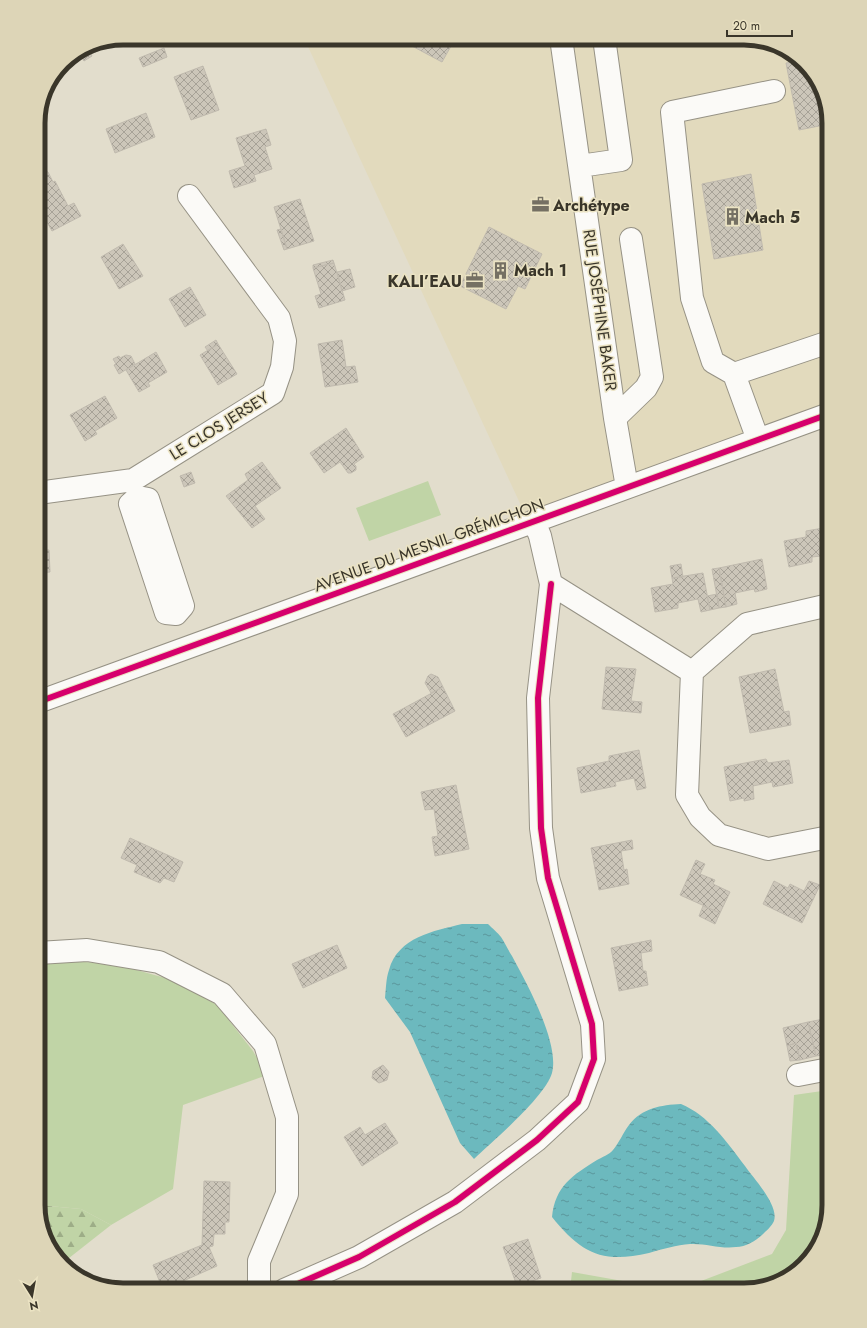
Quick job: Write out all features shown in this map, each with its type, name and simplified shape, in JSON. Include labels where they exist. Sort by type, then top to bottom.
[{"type":"street","name":"RUE JOSÉPHINE BAKER","points":[[562,45],[615,418],[627,487]]},
{"type":"street","points":[[580,166],[621,160],[605,45]]},
{"type":"street","points":[[758,440],[734,374],[713,362],[692,298],[672,112],[774,91]]},
{"type":"street","name":"LE CLOS JERSEY","points":[[45,493],[136,489],[273,393],[282,367],[285,341],[279,318],[189,196]]},
{"type":"street","points":[[615,418],[646,388],[652,377],[631,239]]},
{"type":"street","points":[[734,374],[822,344]]},
{"type":"street","name":"AVENUE DU MESNIL GRÉMICHON","points":[[45,699],[822,417]]},
{"type":"street","points":[[136,489],[148,499],[183,606],[176,614],[187,647]]},
{"type":"street","points":[[300,1283],[360,1257],[455,1202],[537,1140],[578,1102],[594,1059],[592,1024],[548,878],[541,828],[538,698],[551,584],[540,536],[534,521]]},
{"type":"street","points":[[551,584],[692,672]]},
{"type":"street","points":[[822,607],[747,624],[692,672],[687,795],[700,817],[719,835],[768,849],[822,838]]},
{"type":"street","points":[[45,953],[87,950],[159,962],[222,994],[265,1044],[287,1117],[287,1194],[258,1261],[259,1283]]},
{"type":"street","points":[[798,1075],[822,1070]]},
{"type":"shaded area","points":[[307,45],[749,45],[759,46],[783,55],[792,61],[806,75],[812,84],[821,113],[822,425],[531,527]]},
{"type":"green space","points":[[428,481],[441,515],[369,541],[356,508]]},
{"type":"green space","points":[[53,960],[115,964],[176,981],[217,1005],[253,1051],[267,1075],[183,1105],[173,1189],[111,1225],[81,1209],[45,1206],[45,962]]},
{"type":"green space","points":[[822,1091],[822,1205],[819,1225],[812,1244],[806,1253],[792,1267],[774,1277],[744,1283],[696,1283],[772,1254],[786,1230],[794,1095]]},
{"type":"green space","points":[[45,1206],[81,1209],[111,1225],[67,1259],[61,1253],[51,1235]]},
{"type":"green space","points":[[572,1272],[634,1283],[571,1283]]},
{"type":"water","points":[[462,924],[488,924],[501,937],[525,981],[540,1013],[547,1030],[553,1060],[552,1073],[540,1094],[518,1118],[474,1159],[460,1143],[410,1032],[385,998],[389,970],[400,950],[418,937]]},
{"type":"water","points":[[681,1104],[691,1109],[709,1122],[732,1148],[765,1192],[773,1207],[775,1215],[772,1225],[762,1235],[747,1245],[740,1247],[690,1244],[633,1256],[618,1257],[594,1253],[583,1247],[573,1239],[552,1217],[554,1206],[561,1189],[573,1176],[611,1152],[634,1119],[652,1108]]},
{"type":"building","points":[[410,45],[452,45],[442,62]]},
{"type":"building","points":[[108,46],[91,54],[92,56],[84,61],[82,57],[88,53]]},
{"type":"building","points":[[164,48],[167,57],[143,67],[139,58]]},
{"type":"building","points":[[793,62],[806,75],[812,84],[819,103],[822,125],[799,130],[786,63]]},
{"type":"building","points":[[203,66],[219,110],[191,120],[174,77]]},
{"type":"building","points":[[146,113],[155,137],[115,153],[106,129]]},
{"type":"building","points":[[266,129],[271,145],[265,147],[272,169],[254,175],[256,181],[234,188],[229,171],[245,166],[236,138]]},
{"type":"building","points":[[45,171],[48,172],[53,182],[55,181],[68,206],[74,203],[81,216],[52,231],[45,218]]},
{"type":"building","name":"Mach 5","points":[[751,174],[763,250],[714,259],[702,184]]},
{"type":"building","points":[[300,199],[314,241],[287,249],[274,207]]},
{"type":"building","name":"Mach 1","points":[[489,227],[542,254],[525,289],[518,286],[506,309],[460,286]]},
{"type":"building","points":[[281,229],[287,249],[284,250],[277,230]]},
{"type":"building","points":[[123,244],[143,276],[119,289],[101,257]]},
{"type":"building","points":[[333,260],[334,263],[313,268],[313,265]]},
{"type":"building","points":[[334,263],[345,300],[319,308],[315,296],[321,294],[313,268]]},
{"type":"building","points":[[350,269],[355,287],[342,291],[337,272]]},
{"type":"building","points":[[190,287],[206,315],[185,327],[169,299]]},
{"type":"building","points":[[216,340],[218,344],[208,351],[205,347]]},
{"type":"building","points":[[342,340],[346,367],[355,366],[358,382],[325,387],[318,344]]},
{"type":"building","points":[[218,344],[237,374],[218,385],[200,355]]},
{"type":"building","points":[[156,352],[167,372],[148,383],[150,386],[139,392],[126,370]]},
{"type":"building","points":[[126,355],[131,356],[135,364],[119,374],[114,365],[116,364],[113,359]]},
{"type":"building","points":[[105,396],[117,418],[95,431],[97,434],[85,441],[70,415]]},
{"type":"building","points":[[346,428],[364,457],[354,464],[356,466],[356,470],[351,473],[348,473],[340,462],[324,473],[310,453]]},
{"type":"building","points":[[262,462],[281,488],[255,506],[265,519],[252,528],[226,496],[248,480],[245,474]]},
{"type":"building","points":[[191,472],[195,483],[184,487],[180,476]]},
{"type":"building","points":[[822,528],[822,556],[812,557],[812,562],[789,567],[784,541],[806,537],[806,531]]},
{"type":"building","points":[[45,550],[49,550],[50,572],[45,572]]},
{"type":"building","points":[[762,559],[767,589],[755,592],[754,589],[735,593],[737,604],[726,607],[719,568]]},
{"type":"building","points":[[681,564],[683,577],[672,578],[670,566]]},
{"type":"building","points":[[719,568],[726,607],[719,608],[712,569]]},
{"type":"building","points":[[703,573],[710,610],[701,612],[698,599],[678,603],[678,608],[655,612],[651,588],[673,584],[672,578]]},
{"type":"building","points":[[717,594],[719,608],[710,610],[707,596]]},
{"type":"building","points":[[606,667],[636,669],[631,701],[642,702],[641,713],[602,709]]},
{"type":"building","points":[[775,669],[784,712],[789,711],[791,725],[750,733],[739,677]]},
{"type":"building","points":[[431,674],[438,677],[443,687],[431,693],[425,683],[428,676]]},
{"type":"building","points":[[443,687],[455,711],[406,737],[393,714]]},
{"type":"building","points":[[639,750],[646,788],[637,790],[634,778],[615,782],[616,786],[581,793],[577,768],[609,761],[609,756]]},
{"type":"building","points":[[766,759],[768,763],[789,760],[793,783],[773,787],[772,782],[753,786],[754,799],[744,801],[744,798],[730,801],[724,767]]},
{"type":"building","points":[[456,785],[469,849],[435,856],[432,837],[438,836],[434,809],[425,810],[421,792]]},
{"type":"building","points":[[130,838],[183,862],[174,882],[164,878],[160,883],[134,872],[137,865],[121,858]]},
{"type":"building","points":[[632,840],[633,849],[621,851],[624,870],[627,869],[629,884],[599,890],[591,848]]},
{"type":"building","points":[[696,860],[705,864],[700,874],[715,880],[713,884],[730,892],[720,913],[680,895]]},
{"type":"building","points":[[774,881],[788,888],[790,884],[804,891],[809,881],[820,885],[802,923],[763,904]]},
{"type":"building","points":[[703,906],[720,913],[715,924],[699,916]]},
{"type":"building","points":[[651,940],[652,951],[641,953],[643,971],[646,971],[648,985],[619,991],[611,948]]},
{"type":"building","points":[[337,945],[347,968],[303,988],[292,964]]},
{"type":"building","points":[[822,1019],[822,1055],[816,1056],[808,1022]]},
{"type":"building","points":[[808,1022],[816,1056],[800,1060],[796,1043],[787,1046],[783,1028]]},
{"type":"building","points":[[796,1043],[800,1060],[790,1061],[787,1046]]},
{"type":"building","points":[[383,1065],[389,1072],[387,1080],[379,1083],[372,1078],[373,1071]]},
{"type":"building","points":[[385,1123],[398,1143],[362,1166],[344,1137],[360,1127],[365,1135]]},
{"type":"building","points":[[204,1181],[230,1182],[229,1222],[225,1222],[225,1234],[214,1234],[213,1246],[209,1247],[217,1266],[179,1283],[160,1283],[153,1265],[202,1245]]},
{"type":"building","points":[[528,1239],[541,1278],[526,1283],[516,1283],[503,1247]]},
{"type":"cycle path","points":[[45,699],[822,417]]},
{"type":"cycle path","points":[[300,1283],[359,1257],[455,1202],[537,1140],[578,1102],[594,1059],[592,1024],[548,878],[541,828],[538,698],[551,584]]},
{"type":"place","name":"Archétype","points":[[540,205]]},
{"type":"place","name":"Mach 5","points":[[732,217]]},
{"type":"place","name":"Mach 1","points":[[501,270]]},
{"type":"place","name":"KALI’EAU","points":[[475,281]]}]
